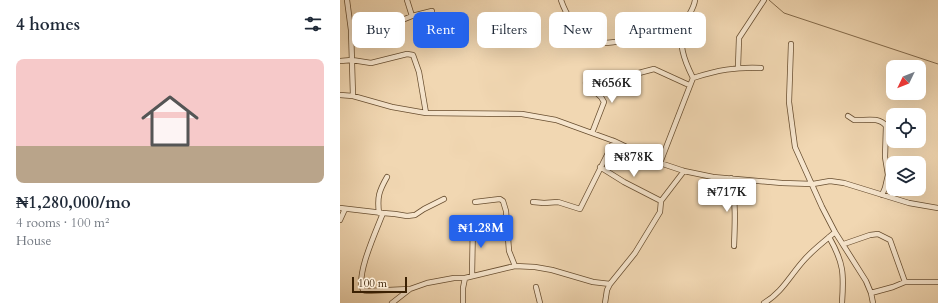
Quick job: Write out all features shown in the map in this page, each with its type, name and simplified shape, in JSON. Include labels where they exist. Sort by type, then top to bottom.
[{"type":"street","points":[[346,0],[351,30],[353,96]]},
{"type":"street","points":[[407,0],[412,16]]},
{"type":"street","points":[[561,0],[565,12],[571,21],[589,40],[598,43],[615,41]]},
{"type":"street","points":[[691,12],[695,0]]},
{"type":"street","points":[[738,67],[739,38],[764,0]]},
{"type":"street","points":[[351,30],[390,25],[412,16],[432,11]]},
{"type":"street","points":[[791,44],[789,102],[795,147],[835,232],[866,281],[873,303]]},
{"type":"street","points":[[660,163],[693,78],[682,54],[682,48]]},
{"type":"street","points":[[340,61],[352,60],[371,63],[407,54],[412,55],[418,72],[426,113]]},
{"type":"street","points":[[693,78],[714,71],[738,67],[761,68]]},
{"type":"street","points":[[635,74],[654,69],[690,85]]},
{"type":"street","points":[[586,83],[601,97],[604,102],[592,133]]},
{"type":"street","points":[[340,95],[353,96],[392,107],[426,113],[522,114],[556,120],[614,141],[660,163],[684,171],[712,177],[782,183],[844,183],[909,203],[938,208]]},
{"type":"street","points":[[848,116],[854,120],[880,121],[886,126],[885,157],[888,175],[882,194]]},
{"type":"street","points":[[533,202],[558,202],[580,209],[614,141]]},
{"type":"street","points":[[600,167],[624,182],[661,201]]},
{"type":"street","points":[[605,303],[607,290],[610,284],[635,253],[660,212],[661,201],[684,171]]},
{"type":"street","points":[[387,177],[378,195],[381,213],[364,262],[361,286],[363,290],[410,289],[454,278],[465,278],[515,266],[546,269],[593,282],[610,284]]},
{"type":"street","points":[[731,178],[734,194],[735,216],[734,246]]},
{"type":"street","points":[[340,220],[343,208],[411,216],[444,199]]},
{"type":"street","points":[[475,202],[503,201],[506,211],[509,251],[515,266]]},
{"type":"street","points":[[472,276],[473,222]]},
{"type":"street","points":[[764,303],[770,302],[805,259],[835,232]]},
{"type":"street","points":[[844,244],[870,235],[878,234],[890,240],[905,282]]},
{"type":"street","points":[[829,237],[836,249],[842,267],[842,303]]},
{"type":"street","points":[[463,303],[465,278]]},
{"type":"street","points":[[871,293],[905,282],[938,282]]},
{"type":"street","points":[[536,287],[540,303]]},
{"type":"street","points":[[392,303],[410,289]]},
{"type":"waterway","points":[[769,0],[784,13],[938,64]]}]
